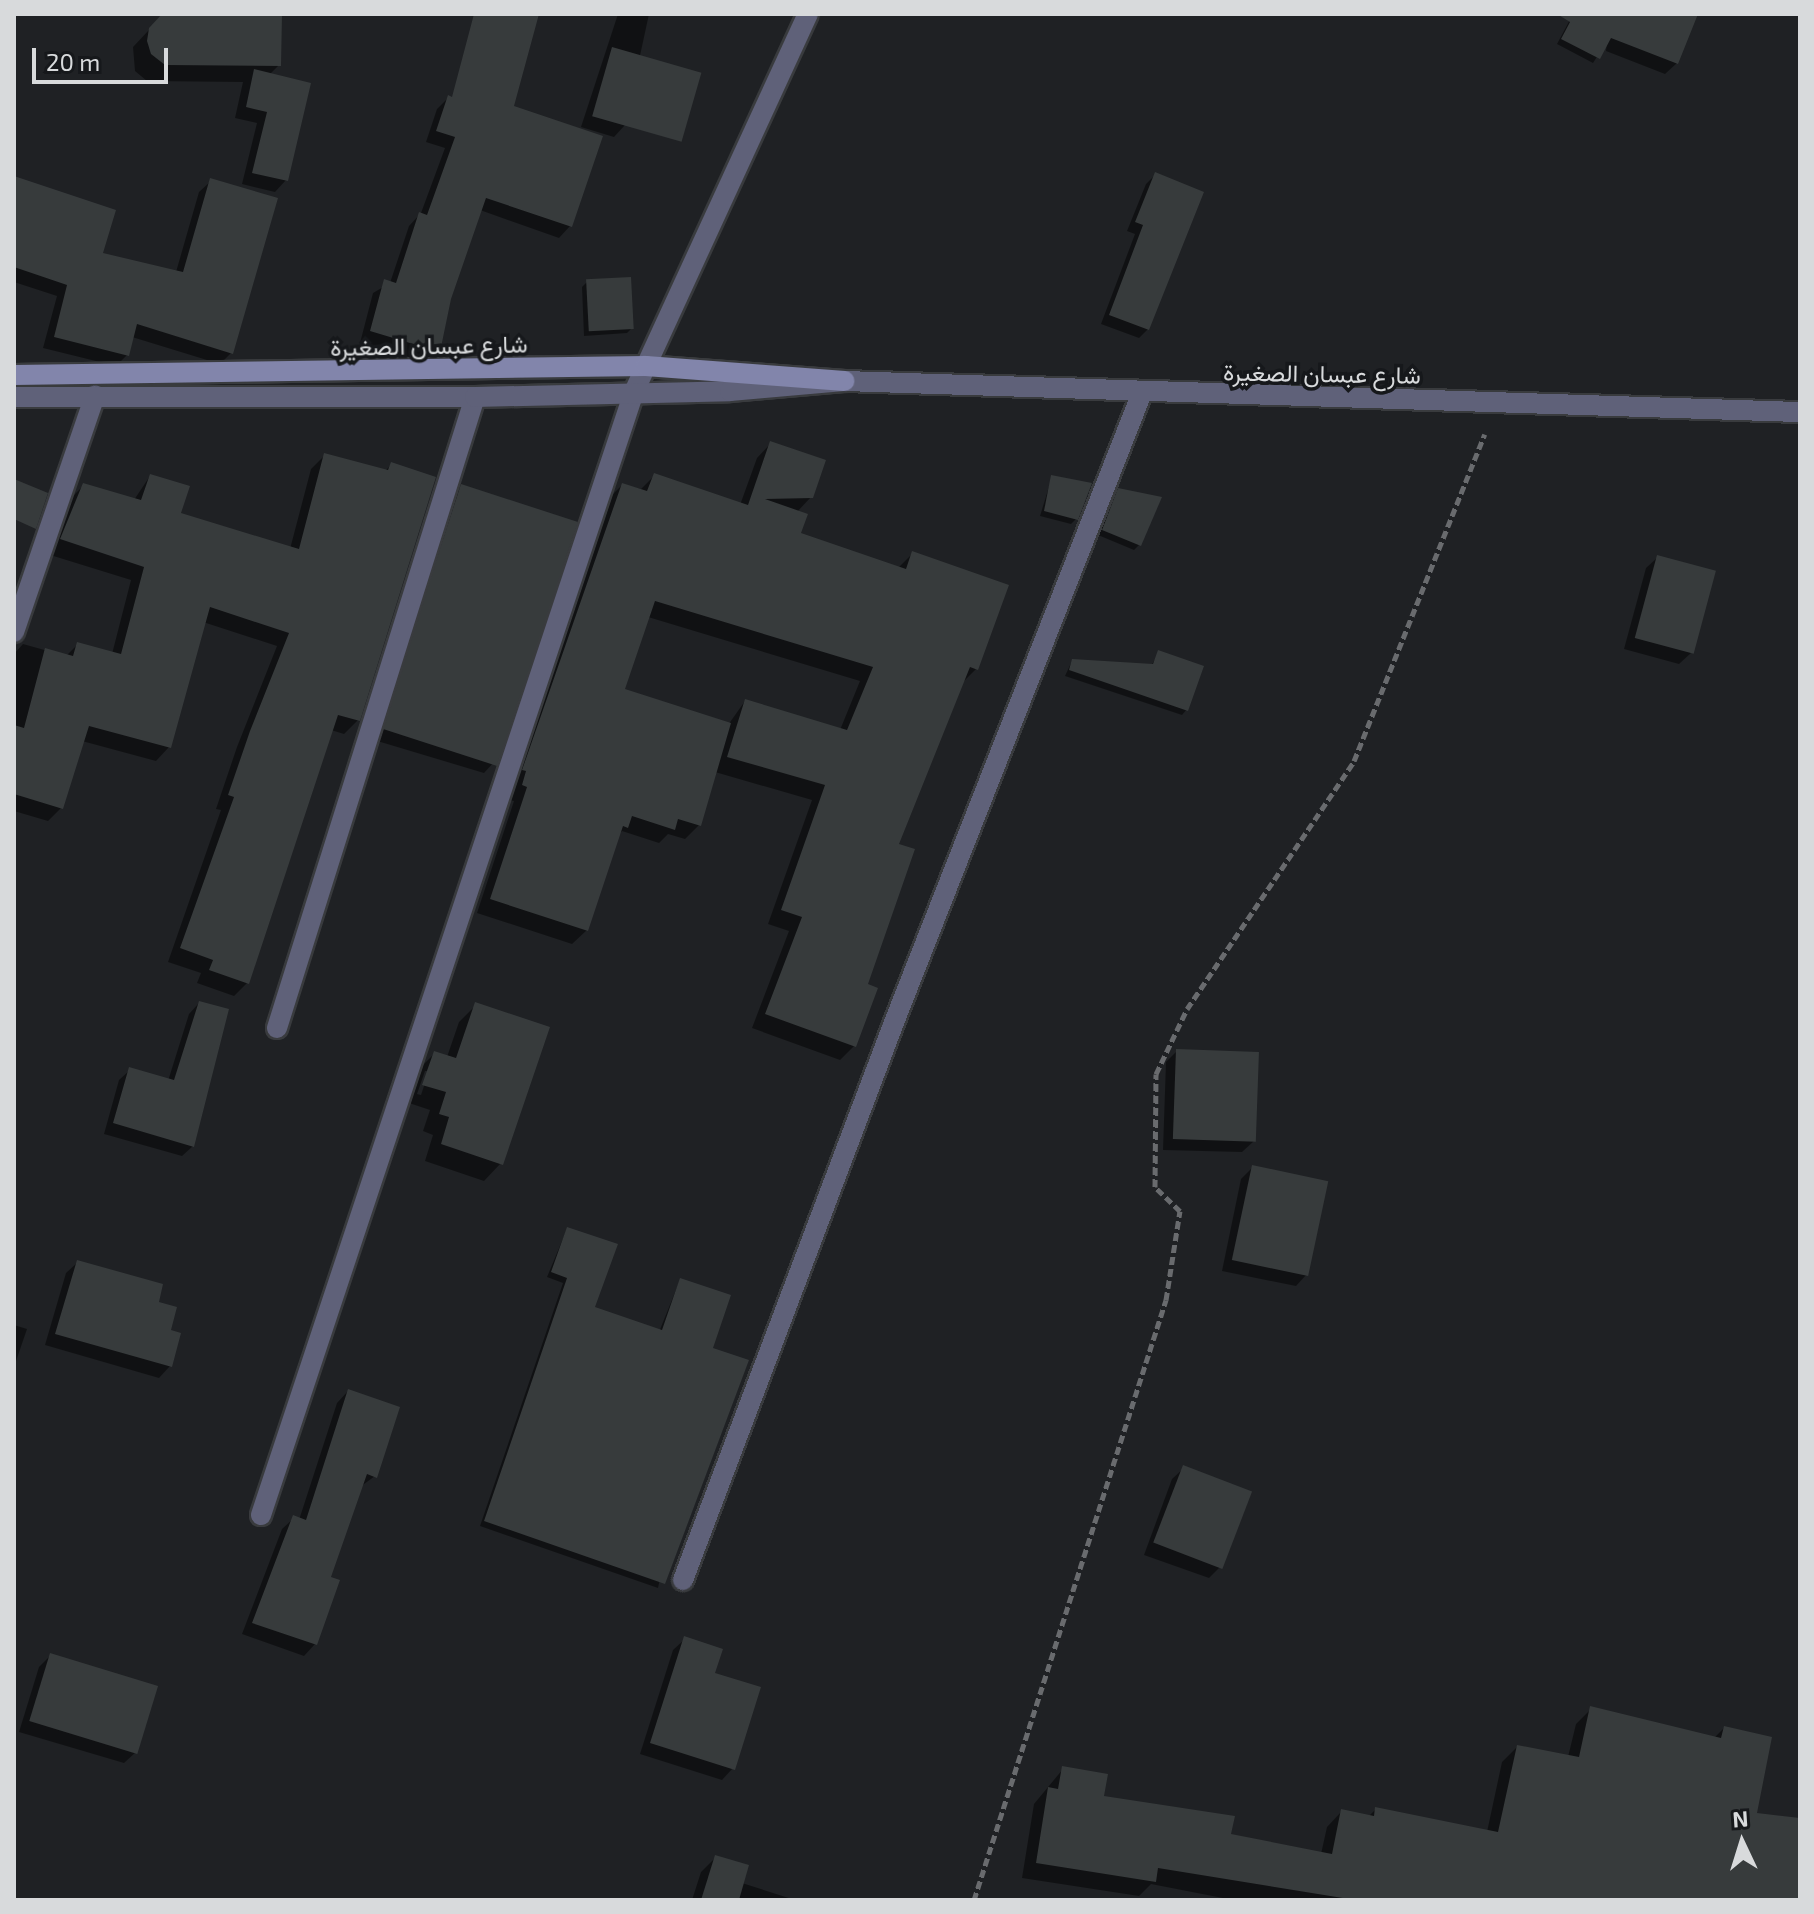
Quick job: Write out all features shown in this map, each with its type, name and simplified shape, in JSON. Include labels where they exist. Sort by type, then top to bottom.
[{"type":"main road","name":"شارع عبسان الصغيرة","points":[[14,375],[646,366],[844,381]]},
{"type":"street","points":[[261,1515],[634,392],[808,14]]},
{"type":"street","name":"شارع عبسان الصغيرة","points":[[14,397],[475,397],[730,391],[844,381],[1141,395],[1800,412]]},
{"type":"street","points":[[14,632],[95,395]]},
{"type":"street","points":[[683,1580],[893,1025],[1141,395]]},
{"type":"street","points":[[277,1028],[475,397]]},
{"type":"path","points":[[974,1900],[1166,1300],[1180,1211],[1155,1187],[1156,1074],[1187,1009],[1354,761],[1497,404]]},
{"type":"building","points":[[162,14],[282,14],[281,66],[165,65],[151,54],[147,41],[149,28]]},
{"type":"building","points":[[474,14],[539,14],[514,106],[603,136],[572,227],[486,198],[451,299],[440,352],[370,331],[384,279],[396,283],[419,212],[427,215],[455,137],[436,131],[448,95],[452,97]]},
{"type":"building","points":[[1557,14],[1698,14],[1678,64],[1611,38],[1600,59],[1561,39],[1570,22]]},
{"type":"building","points":[[612,47],[701,73],[682,142],[592,116]]},
{"type":"building","points":[[254,69],[311,83],[288,181],[252,173],[267,112],[246,107]]},
{"type":"building","points":[[1155,172],[1204,192],[1149,330],[1109,315],[1143,225],[1135,222]]},
{"type":"building","points":[[14,176],[116,210],[103,253],[183,272],[210,178],[278,198],[233,354],[137,324],[129,356],[54,337],[67,285],[14,267]]},
{"type":"building","points":[[631,277],[634,329],[589,331],[586,279]]},
{"type":"building","points":[[770,441],[826,460],[813,498],[765,499],[808,514],[801,533],[906,569],[912,551],[1009,585],[978,670],[970,667],[899,844],[915,849],[868,984],[878,988],[856,1047],[765,1014],[802,917],[781,910],[825,785],[727,757],[745,699],[847,730],[873,667],[655,601],[625,689],[731,723],[701,826],[678,819],[675,830],[632,816],[628,828],[623,826],[588,931],[490,899],[527,787],[522,785],[526,771],[522,770],[622,483],[647,491],[654,473],[748,505]]},
{"type":"building","points":[[324,453],[388,470],[391,462],[436,477],[360,721],[338,715],[249,984],[209,970],[213,960],[180,948],[234,797],[228,795],[250,731],[289,633],[210,607],[171,748],[89,726],[63,809],[14,794],[14,725],[24,728],[45,648],[73,656],[77,642],[121,654],[144,567],[60,539],[83,483],[141,500],[150,474],[190,486],[181,513],[299,549]]},
{"type":"building","points":[[1051,475],[1092,483],[1078,520],[1044,511]]},
{"type":"building","points":[[14,479],[48,493],[36,529],[14,519]]},
{"type":"building","points":[[461,484],[578,522],[499,766],[382,728]]},
{"type":"building","points":[[1118,488],[1162,497],[1141,546],[1102,530]]},
{"type":"building","points":[[1657,555],[1716,571],[1694,654],[1635,638]]},
{"type":"building","points":[[1158,650],[1204,666],[1188,711],[1069,670],[1072,659],[1153,664]]},
{"type":"building","points":[[199,1001],[229,1009],[194,1147],[113,1123],[129,1067],[174,1080]]},
{"type":"building","points":[[475,1002],[550,1027],[503,1165],[441,1144],[449,1117],[439,1114],[446,1092],[422,1085],[434,1051],[456,1058]]},
{"type":"building","points":[[1176,1049],[1259,1052],[1256,1142],[1173,1139]]},
{"type":"building","points":[[1252,1165],[1328,1181],[1308,1276],[1232,1260]]},
{"type":"building","points":[[567,1227],[618,1244],[595,1307],[662,1330],[680,1278],[731,1295],[713,1348],[749,1360],[665,1584],[484,1521],[567,1278],[551,1272]]},
{"type":"building","points":[[77,1260],[163,1284],[159,1302],[177,1307],[171,1330],[181,1333],[172,1367],[55,1334]]},
{"type":"building","points":[[348,1389],[400,1407],[377,1478],[367,1474],[331,1577],[340,1580],[317,1645],[252,1623],[293,1515],[306,1520]]},
{"type":"building","points":[[1183,1465],[1252,1492],[1222,1569],[1153,1542]]},
{"type":"building","points":[[684,1636],[723,1649],[715,1673],[761,1687],[735,1770],[650,1743]]},
{"type":"building","points":[[50,1653],[158,1686],[137,1754],[29,1721]]},
{"type":"building","points":[[1590,1706],[1721,1738],[1724,1726],[1772,1737],[1757,1813],[1800,1818],[1800,1900],[1355,1900],[1158,1868],[1156,1882],[1036,1863],[1048,1787],[1058,1789],[1062,1766],[1108,1774],[1104,1796],[1235,1816],[1231,1834],[1332,1854],[1341,1809],[1374,1816],[1375,1807],[1498,1832],[1517,1745],[1579,1757]]},
{"type":"building","points":[[715,1855],[749,1865],[739,1900],[701,1900]]}]
